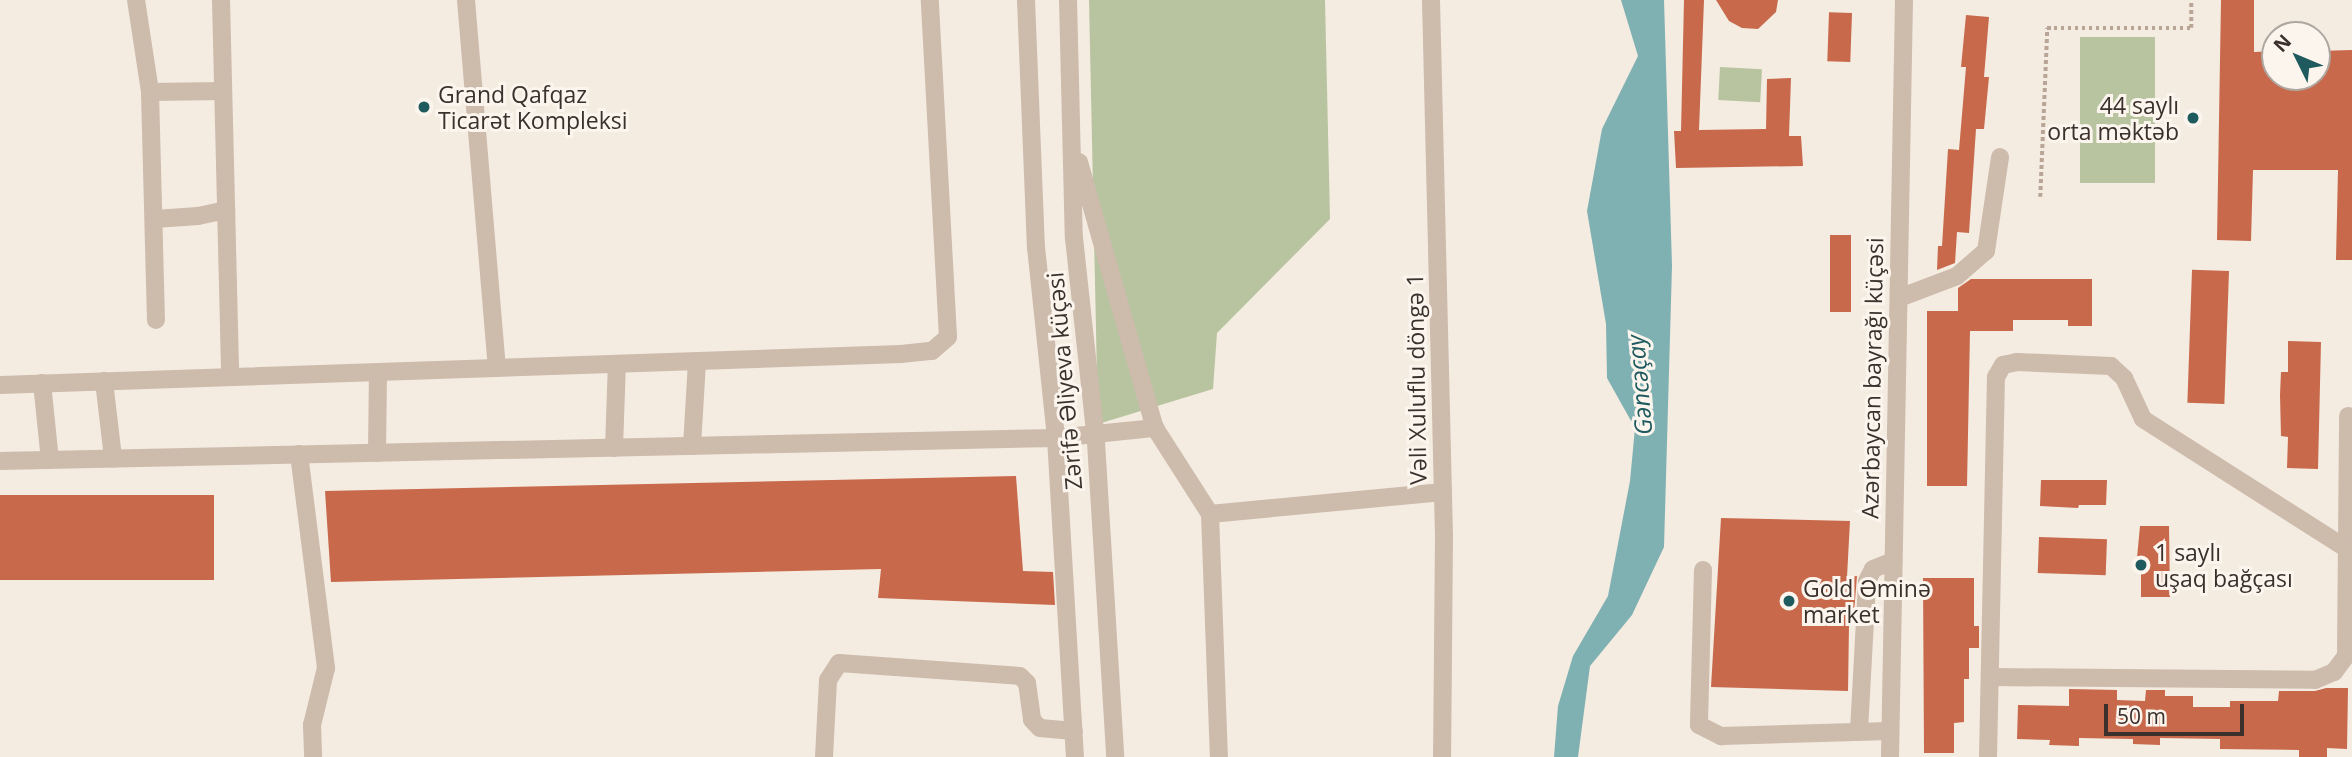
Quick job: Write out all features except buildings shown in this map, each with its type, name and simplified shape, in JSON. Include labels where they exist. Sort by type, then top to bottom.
[{"type":"street","points":[[136,0],[150,92],[156,320]]},
{"type":"street","points":[[221,0],[230,377]]},
{"type":"street","points":[[466,0],[497,368]]},
{"type":"street","points":[[0,385],[932,351],[948,337],[930,0]]},
{"type":"street","name":"Zərifə Əliyeva küçəsi","points":[[1026,0],[1036,247],[1056,438],[1074,757]]},
{"type":"street","name":"Zərifə Əliyeva küçəsi","points":[[1068,0],[1074,238],[1095,433],[1115,757]]},
{"type":"street","name":"Vəli Xuluflu döngə 1","points":[[1431,0],[1443,492],[1442,757]]},
{"type":"street","name":"Azərbaycan bayrağı küçəsi","points":[[1891,757],[1904,0]]},
{"type":"street","points":[[150,92],[223,91]]},
{"type":"street","points":[[1072,135],[1155,428],[1210,514],[1219,757]]},
{"type":"street","points":[[1899,298],[1957,276],[1986,251],[2000,157]]},
{"type":"street","points":[[155,219],[198,216],[226,209]]},
{"type":"street","points":[[692,446],[697,361]]},
{"type":"street","points":[[1988,757],[1996,377],[2003,365],[2017,362],[2111,366],[2124,378],[2143,419],[2349,552]]},
{"type":"street","points":[[614,448],[617,364]]},
{"type":"street","points":[[377,453],[378,372]]},
{"type":"street","points":[[104,381],[113,458]]},
{"type":"street","points":[[42,383],[50,460]]},
{"type":"street","points":[[1990,677],[2315,680],[2334,672],[2346,656],[2349,552],[2348,416]]},
{"type":"street","points":[[0,461],[1056,438],[1155,428]]},
{"type":"street","points":[[299,454],[326,668],[312,725],[313,757]]},
{"type":"street","points":[[1210,514],[1443,492]]},
{"type":"street","points":[[1859,731],[1867,582],[1873,569],[1893,561]]},
{"type":"street","points":[[1703,570],[1699,725],[1721,736],[1890,731]]},
{"type":"street","points":[[824,757],[828,680],[839,663],[1010,673],[1027,683],[1032,720],[1040,728],[1074,731]]},
{"type":"path","points":[[2040,197],[2047,28],[2191,28],[2191,0]]},
{"type":"green space","points":[[1089,0],[1325,0],[1330,219],[1217,333],[1213,389],[1098,424]]},
{"type":"green space","points":[[2080,37],[2155,37],[2155,183],[2080,183]]},
{"type":"green space","points":[[1720,67],[1762,69],[1760,102],[1718,100]]},
{"type":"water","name":"Gəncəçay","points":[[1621,0],[1664,0],[1672,266],[1664,547],[1632,615],[1590,666],[1578,757],[1554,757],[1558,706],[1573,656],[1608,596],[1630,481],[1635,428],[1607,378],[1606,324],[1587,211],[1602,129],[1638,56]]},
{"type":"place","name":"Grand Qafqaz Ticarət Kompleksi","points":[[424,107]]},
{"type":"place","name":"44 saylı orta məktəb","points":[[2193,118]]},
{"type":"place","name":"1 saylı uşaq bağçası","points":[[2141,565]]},
{"type":"place","name":"Gold Əminə market","points":[[1789,601]]}]
